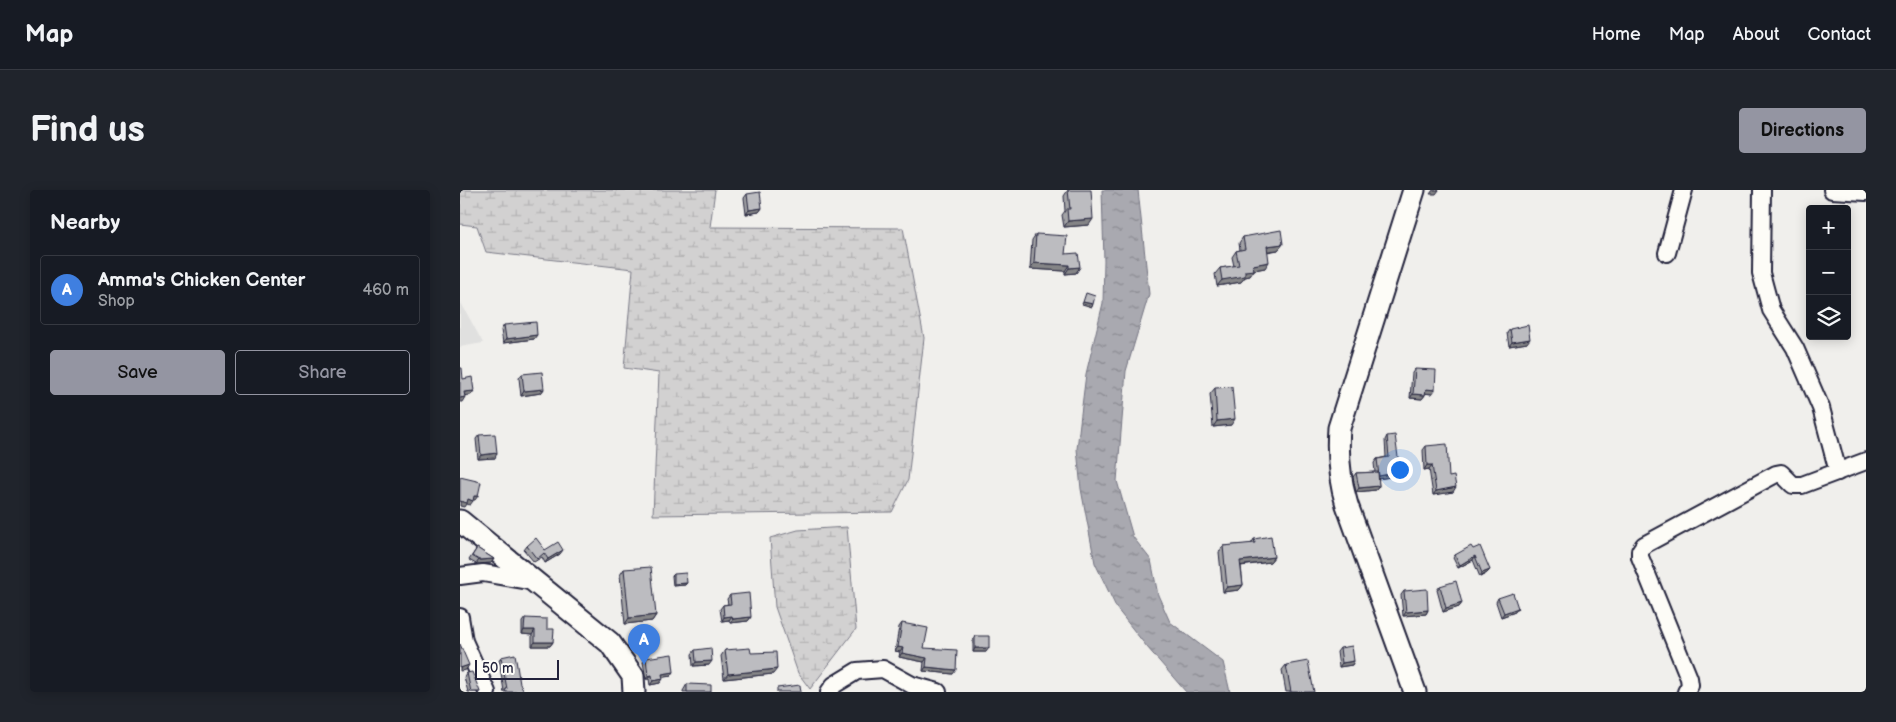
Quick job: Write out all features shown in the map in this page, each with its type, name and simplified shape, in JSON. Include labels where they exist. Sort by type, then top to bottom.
[{"type":"main road","points":[[1414,190],[1339,428],[1337,453],[1339,474],[1346,505],[1415,692]]},
{"type":"main road","points":[[460,521],[538,582],[610,643],[633,676],[634,692]]},
{"type":"street","points":[[1667,252],[1684,190]]},
{"type":"street","points":[[1762,190],[1761,273],[1772,310],[1795,348],[1821,408],[1838,472]]},
{"type":"street","points":[[1832,190],[1866,192]]},
{"type":"street","points":[[1686,692],[1690,686],[1689,678],[1640,557],[1640,551],[1644,545],[1776,474],[1781,473],[1793,485],[1802,485],[1866,461]]},
{"type":"street","points":[[460,576],[483,573],[538,582]]},
{"type":"street","points":[[460,617],[464,641],[486,692]]},
{"type":"street","points":[[829,692],[834,685],[857,671],[883,669],[912,685],[938,692]]},
{"type":"shaded area","points":[[460,301],[483,343],[460,347]]},
{"type":"green space","points":[[460,190],[715,190],[710,227],[903,228],[924,338],[908,480],[892,512],[653,515],[659,373],[624,368],[633,269],[486,252],[477,226],[460,224]]},
{"type":"green space","points":[[847,527],[856,629],[810,689],[798,673],[775,607],[770,538],[798,530]]},
{"type":"water","points":[[1102,190],[1138,190],[1149,294],[1126,371],[1117,481],[1133,537],[1151,560],[1158,595],[1170,622],[1223,662],[1230,692],[1186,692],[1117,609],[1095,563],[1081,489],[1077,449],[1086,374],[1103,303]]},
{"type":"building","points":[[1068,190],[1091,190],[1093,219],[1068,221],[1067,209],[1070,209]]},
{"type":"building","points":[[760,192],[762,208],[749,210],[747,194]]},
{"type":"building","points":[[1281,230],[1283,244],[1267,246],[1269,262],[1253,265],[1254,270],[1245,271],[1245,276],[1222,280],[1220,268],[1239,265],[1236,251],[1245,249],[1243,237]]},
{"type":"building","points":[[1036,234],[1067,236],[1065,254],[1078,253],[1080,267],[1069,268],[1069,265],[1034,263]]},
{"type":"building","points":[[1086,293],[1095,296],[1093,304],[1083,302]]},
{"type":"building","points":[[536,322],[537,335],[506,339],[504,325]]},
{"type":"building","points":[[1528,325],[1530,339],[1512,342],[1510,329]]},
{"type":"building","points":[[460,368],[462,368],[463,379],[472,377],[474,391],[464,392],[465,397],[460,398]]},
{"type":"building","points":[[1415,369],[1436,370],[1435,390],[1426,389],[1425,395],[1413,394]]},
{"type":"building","points":[[542,372],[544,389],[524,391],[522,374]]},
{"type":"building","points":[[1232,387],[1235,419],[1217,421],[1215,388]]},
{"type":"building","points":[[495,434],[497,453],[481,455],[479,435]]},
{"type":"building","points":[[1395,435],[1400,472],[1379,476],[1377,459],[1389,457],[1387,436]]},
{"type":"building","points":[[1447,444],[1449,477],[1454,476],[1456,487],[1436,491],[1432,465],[1427,465],[1426,446]]},
{"type":"building","points":[[1378,472],[1379,486],[1359,488],[1356,473]]},
{"type":"building","points":[[460,477],[481,482],[478,496],[474,496],[473,501],[468,499],[467,503],[460,501]]},
{"type":"building","points":[[1271,536],[1274,557],[1240,561],[1243,585],[1227,587],[1223,546],[1255,543],[1254,539]]},
{"type":"building","points":[[536,538],[545,550],[558,542],[563,550],[548,559],[544,553],[537,559],[527,546]]},
{"type":"building","points":[[1471,546],[1473,549],[1480,546],[1490,570],[1482,573],[1475,556],[1460,565],[1455,555]]},
{"type":"building","points":[[477,548],[494,559],[479,560],[472,556]]},
{"type":"building","points":[[651,567],[656,615],[629,618],[624,569]]},
{"type":"building","points":[[686,573],[687,583],[674,584],[674,574]]},
{"type":"building","points":[[1456,581],[1462,603],[1446,608],[1440,586]]},
{"type":"building","points":[[1427,589],[1428,610],[1406,612],[1404,591]]},
{"type":"building","points":[[749,593],[751,617],[733,619],[732,616],[724,617],[723,605],[731,604],[730,595]]},
{"type":"building","points":[[1513,593],[1518,608],[1504,613],[1498,598]]},
{"type":"building","points":[[525,618],[547,619],[547,629],[554,629],[553,642],[535,642],[535,630],[524,630]]},
{"type":"building","points":[[902,623],[928,628],[924,648],[957,650],[956,670],[926,667],[927,658],[902,653],[903,648],[898,647]]},
{"type":"building","points":[[975,636],[989,636],[989,648],[975,648]]},
{"type":"building","points":[[460,644],[469,665],[460,668]]},
{"type":"building","points":[[1352,646],[1354,661],[1342,663],[1340,648]]},
{"type":"building","points":[[711,648],[712,661],[696,662],[695,650]]},
{"type":"building","points":[[750,648],[751,653],[776,652],[777,669],[728,674],[725,650]]},
{"type":"building","points":[[515,654],[520,684],[524,692],[506,692],[501,657]]},
{"type":"building","points":[[672,654],[674,672],[662,674],[663,679],[653,681],[652,675],[648,676],[646,658]]},
{"type":"building","points":[[1308,661],[1314,692],[1291,692],[1286,665]]},
{"type":"building","points":[[472,672],[480,692],[471,692],[467,673]]},
{"type":"building","points":[[687,684],[711,685],[711,692],[687,692]]},
{"type":"building","points":[[800,685],[801,692],[777,692],[777,688]]},
{"type":"place","name":"Amma's Chicken Center","points":[[644,665]]}]
